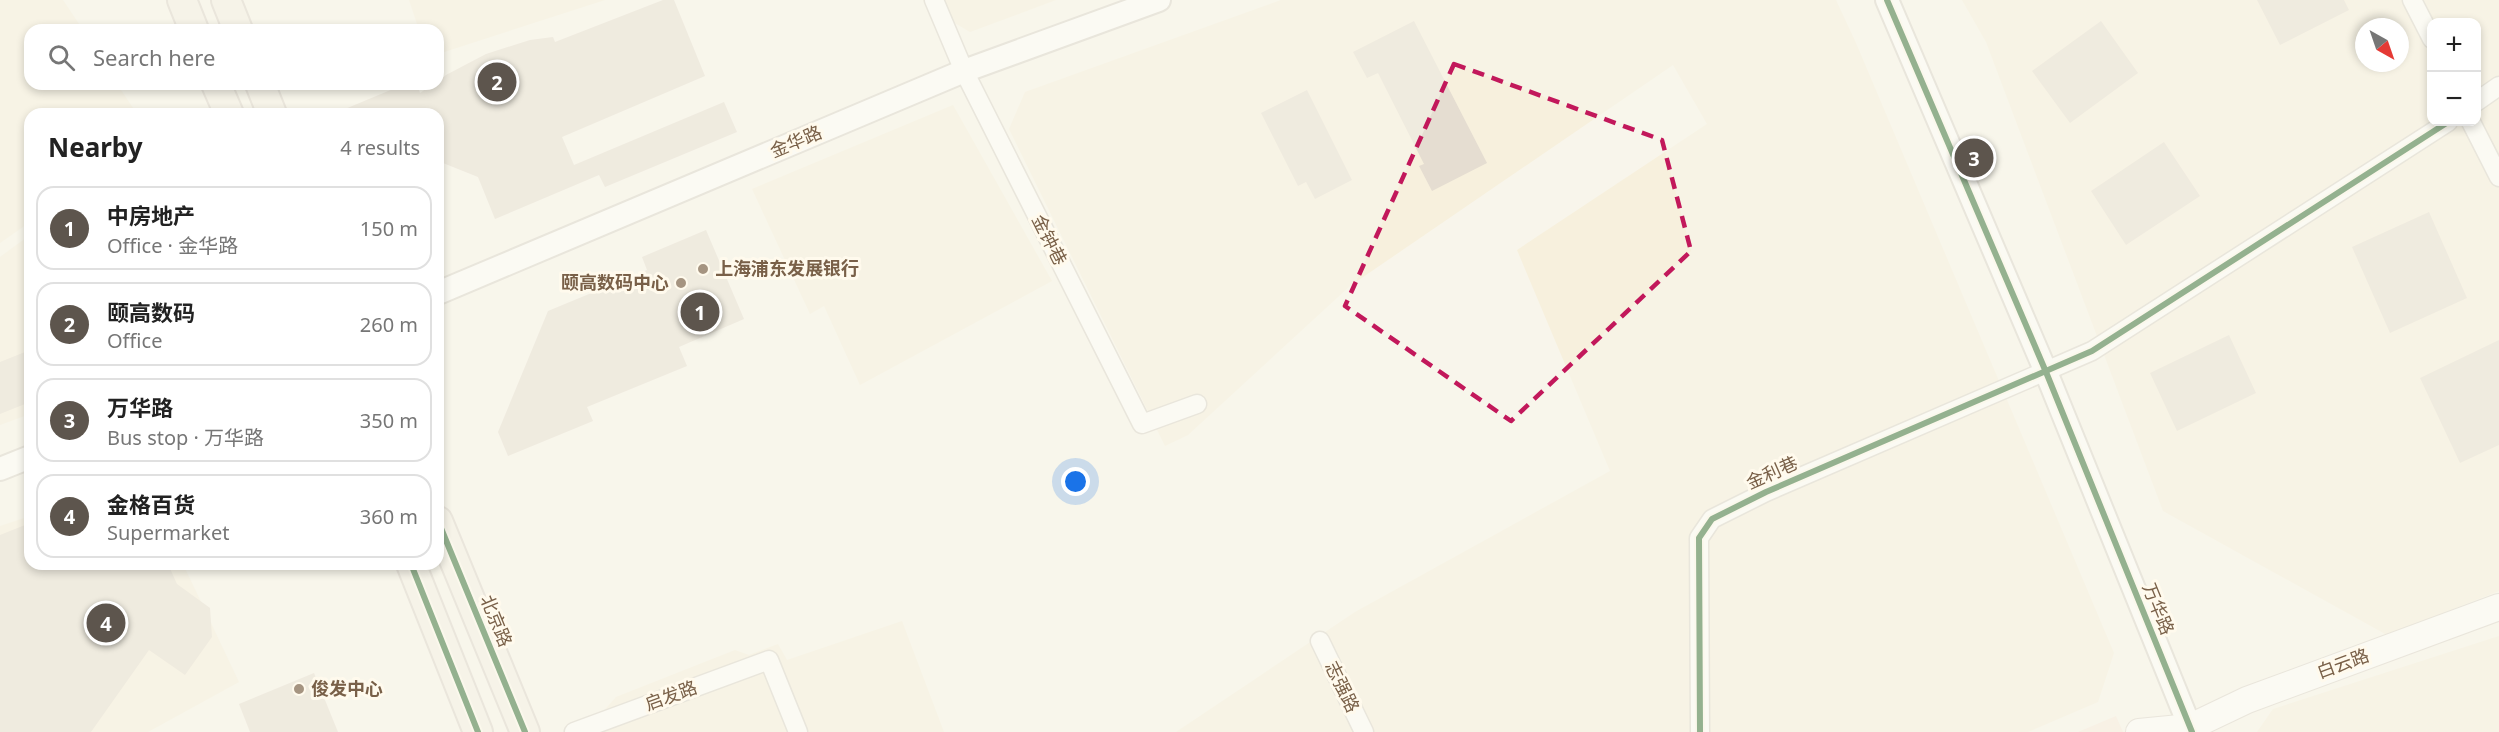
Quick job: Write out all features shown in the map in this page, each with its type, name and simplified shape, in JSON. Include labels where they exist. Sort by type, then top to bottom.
[{"type":"main road","points":[[182,0],[192,24]]},
{"type":"main road","points":[[226,0],[236,24]]},
{"type":"main road","points":[[219,90],[226,108]]},
{"type":"main road","points":[[262,90],[270,108]]},
{"type":"main road","name":"北京路","points":[[444,536],[525,732]]},
{"type":"main road","points":[[413,570],[478,732]]},
{"type":"main road","name":"白云路","points":[[2139,732],[2187,730],[2247,700],[2499,607]]},
{"type":"street","name":"金钟巷","points":[[934,0],[964,71],[1142,424],[1197,404]]},
{"type":"street","name":"金华路","points":[[444,290],[964,71],[1159,0]]},
{"type":"street","name":"万华路","points":[[1887,0],[2046,372],[2187,730]]},
{"type":"street","points":[[2412,0],[2427,29]]},
{"type":"street","points":[[2481,99],[2499,86]]},
{"type":"street","name":"金利巷","points":[[1700,732],[1698,538],[1712,519],[1766,492],[2092,351],[2442,126]]},
{"type":"street","points":[[2473,126],[2499,177]]},
{"type":"street","points":[[0,469],[24,459]]},
{"type":"street","name":"志强路","points":[[1320,642],[1364,732]]},
{"type":"street","name":"启发路","points":[[574,732],[769,660],[798,732]]},
{"type":"highlighted area","points":[[1454,64],[1662,140],[1691,251],[1511,421],[1345,306]]},
{"type":"shaded area","points":[[0,0],[63,0],[79,24],[24,24],[24,90],[121,90],[133,108],[24,108],[24,226],[0,243]]},
{"type":"shaded area","points":[[409,0],[605,0],[444,52],[444,24],[417,24]]},
{"type":"shaded area","points":[[923,0],[1056,0],[970,32],[926,6]]},
{"type":"shaded area","points":[[1281,0],[1836,0],[2114,653],[2098,702],[2028,732],[1176,732],[1355,612],[1610,471],[1517,250],[1707,124],[1673,65],[1350,286],[1188,435],[1165,446],[1009,129],[1025,92]]},
{"type":"shaded area","points":[[1962,0],[2499,0],[2499,591],[2387,635],[2163,511],[1986,42]]},
{"type":"shaded area","points":[[953,105],[1052,281],[860,385],[824,306],[810,314],[752,189]]},
{"type":"shaded area","points":[[24,239],[24,416],[0,425],[0,257]]},
{"type":"shaded area","points":[[24,518],[24,570],[186,570],[239,682],[148,732],[0,732],[0,526]]},
{"type":"shaded area","points":[[902,621],[944,732],[585,732],[616,697],[735,650],[749,655],[778,644],[787,660]]},
{"type":"shaded area","points":[[2499,636],[2499,732],[2257,732],[2273,709]]},
{"type":"shaded area","points":[[2116,716],[2123,732],[2078,732]]},
{"type":"building","points":[[663,0],[674,0],[705,76],[562,137],[574,165],[724,102],[737,132],[605,187],[599,175],[495,219],[478,177],[444,163],[444,108],[347,108],[391,90],[419,90],[420,93],[424,90],[444,90],[444,76],[486,54],[530,40],[553,37],[555,42]]},
{"type":"building","points":[[2257,0],[2344,0],[2349,10],[2280,45]]},
{"type":"building","points":[[1414,21],[1487,163],[1432,191],[1419,166],[1424,164],[1378,73],[1367,78],[1353,52]]},
{"type":"building","points":[[2101,21],[2138,73],[2070,123],[2032,71]]},
{"type":"building","points":[[1307,90],[1352,180],[1315,199],[1306,182],[1298,186],[1261,113]]},
{"type":"building","points":[[2164,142],[2200,196],[2126,245],[2091,191]]},
{"type":"building","points":[[2429,212],[2467,298],[2390,333],[2352,247]]},
{"type":"building","points":[[706,230],[744,319],[679,347],[687,366],[587,407],[593,421],[508,456],[498,432],[548,311],[647,270],[642,257]]},
{"type":"building","points":[[2229,335],[2256,393],[2177,431],[2150,373]]},
{"type":"building","points":[[2499,340],[2499,445],[2460,463],[2420,378]]},
{"type":"building","points":[[24,352],[24,404],[0,414],[0,362]]},
{"type":"building","points":[[24,525],[24,570],[171,570],[177,584],[210,608],[212,637],[185,675],[149,650],[91,732],[0,732],[0,535]]},
{"type":"building","name":"俊发中心","points":[[314,673],[338,732],[250,732],[239,704]]},
{"type":"cycle path","points":[[1887,0],[2046,372],[2192,732]]},
{"type":"cycle path","points":[[1700,732],[1699,538],[1712,519],[1766,492],[2092,351],[2442,126]]},
{"type":"cycle path","points":[[444,536],[525,732]]},
{"type":"cycle path","points":[[413,570],[478,732]]},
{"type":"place","name":"颐高数码","points":[[497,82]]},
{"type":"place","name":"万华路","points":[[1974,158]]},
{"type":"place","name":"上海浦东发展银行","points":[[703,269]]},
{"type":"place","name":"颐高数码中心","points":[[681,283]]},
{"type":"place","name":"中房地产","points":[[700,312]]},
{"type":"place","name":"金格百货","points":[[106,623]]},
{"type":"place","name":"俊发中心","points":[[299,689]]}]
